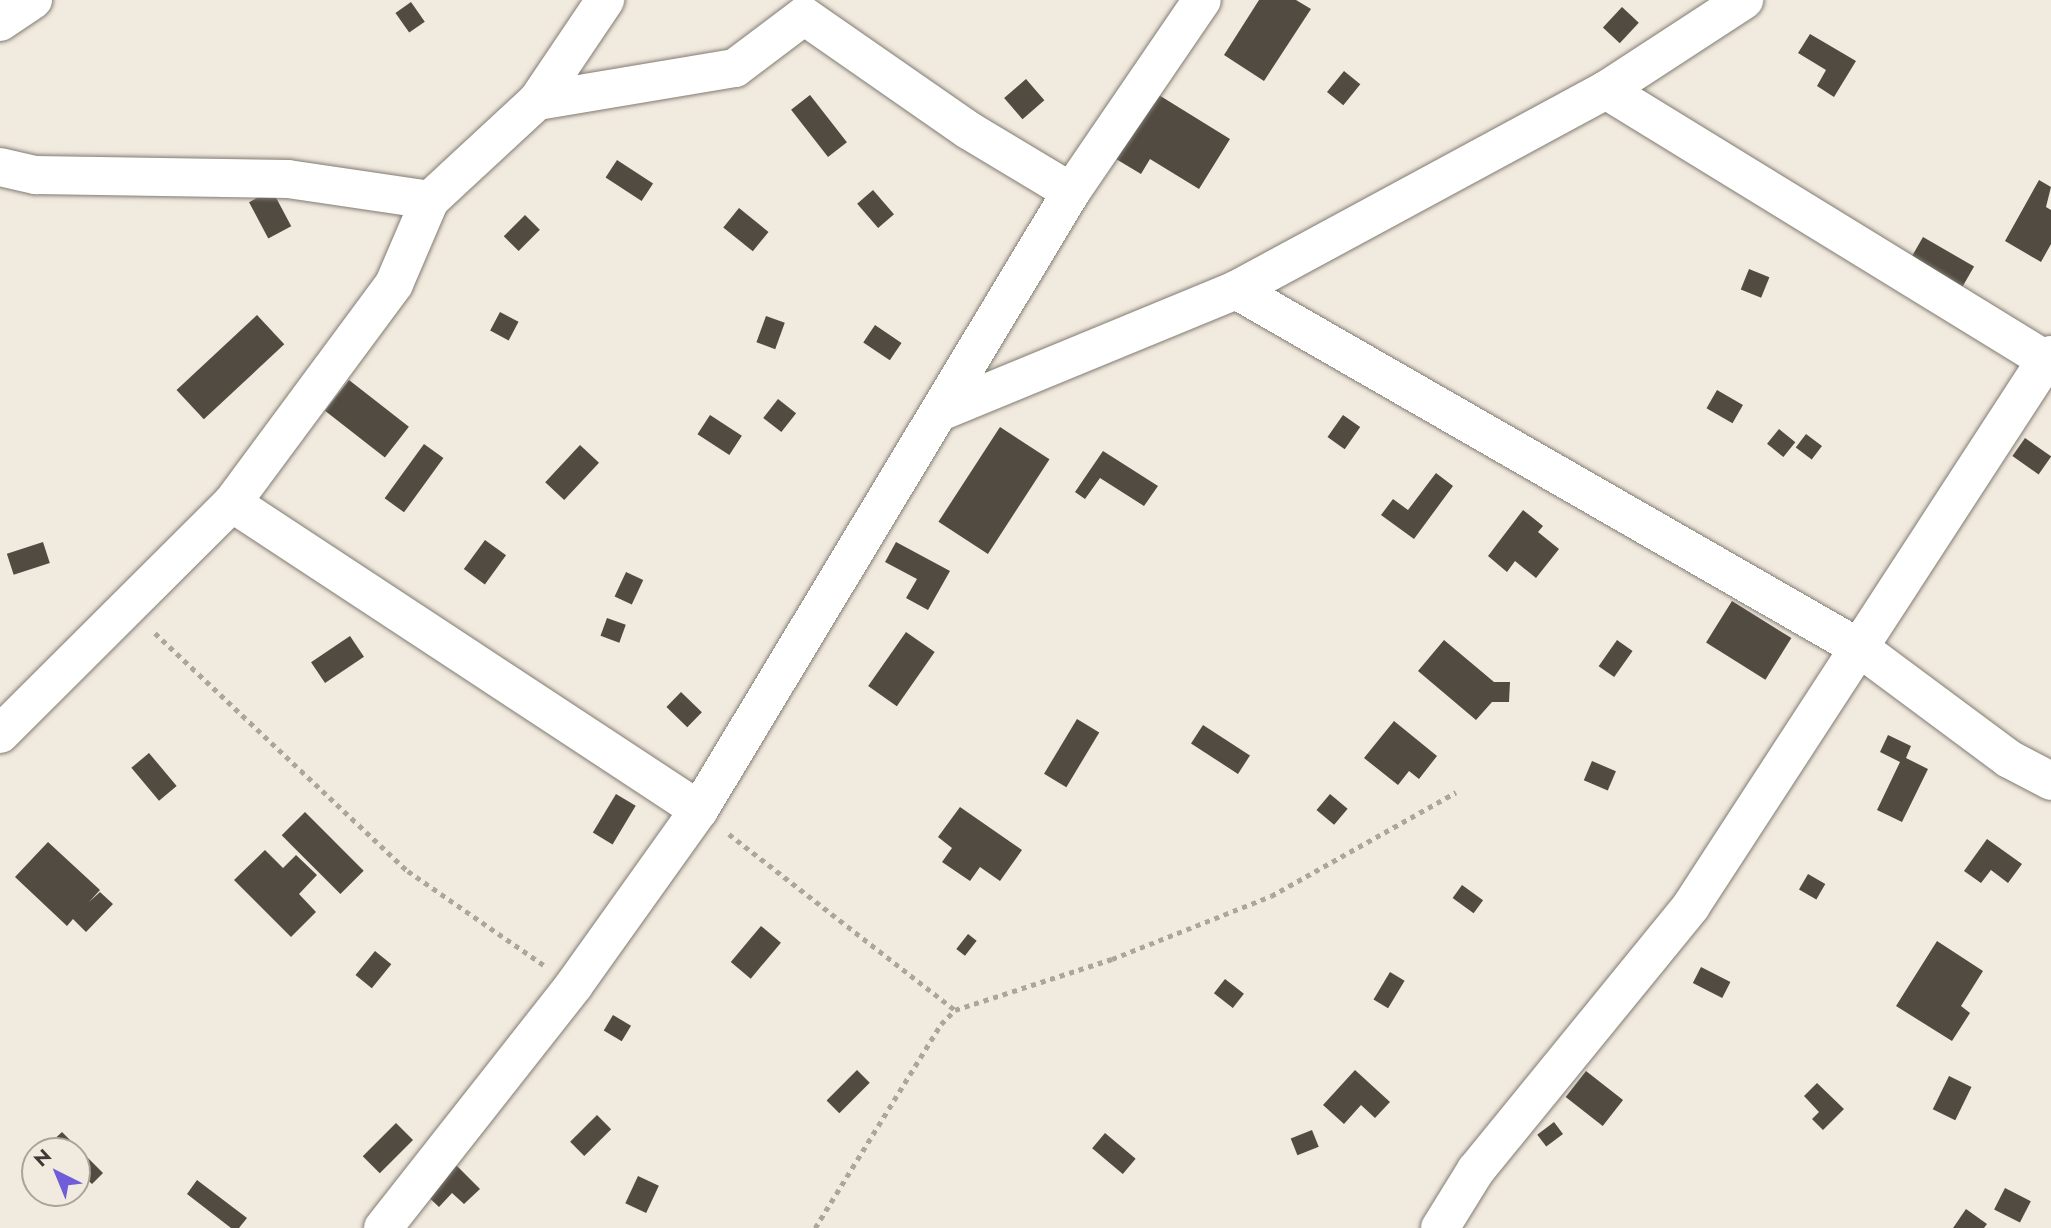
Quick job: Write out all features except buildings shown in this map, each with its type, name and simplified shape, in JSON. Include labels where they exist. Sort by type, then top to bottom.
[{"type":"street","points":[[0,22],[33,0]]},
{"type":"street","points":[[0,734],[232,503],[394,284],[430,200],[537,101],[605,0]]},
{"type":"street","points":[[383,1228],[573,985],[699,810],[1072,192],[1202,0]]},
{"type":"street","points":[[940,412],[1236,290],[1606,90],[1744,0]]},
{"type":"street","points":[[537,101],[735,68],[804,16],[968,130],[1072,192]]},
{"type":"street","points":[[1440,1228],[1476,1170],[1691,906],[2049,359],[1606,90]]},
{"type":"street","points":[[0,167],[36,175],[289,179],[430,200]]},
{"type":"street","points":[[1236,290],[1861,649],[2009,759],[2051,780]]},
{"type":"street","points":[[232,503],[699,810]]},
{"type":"path","points":[[127,607],[408,871],[573,985]]},
{"type":"path","points":[[815,1228],[941,1024],[955,1010],[1112,959],[1271,895],[1456,793]]},
{"type":"path","points":[[699,810],[955,1010]]}]
